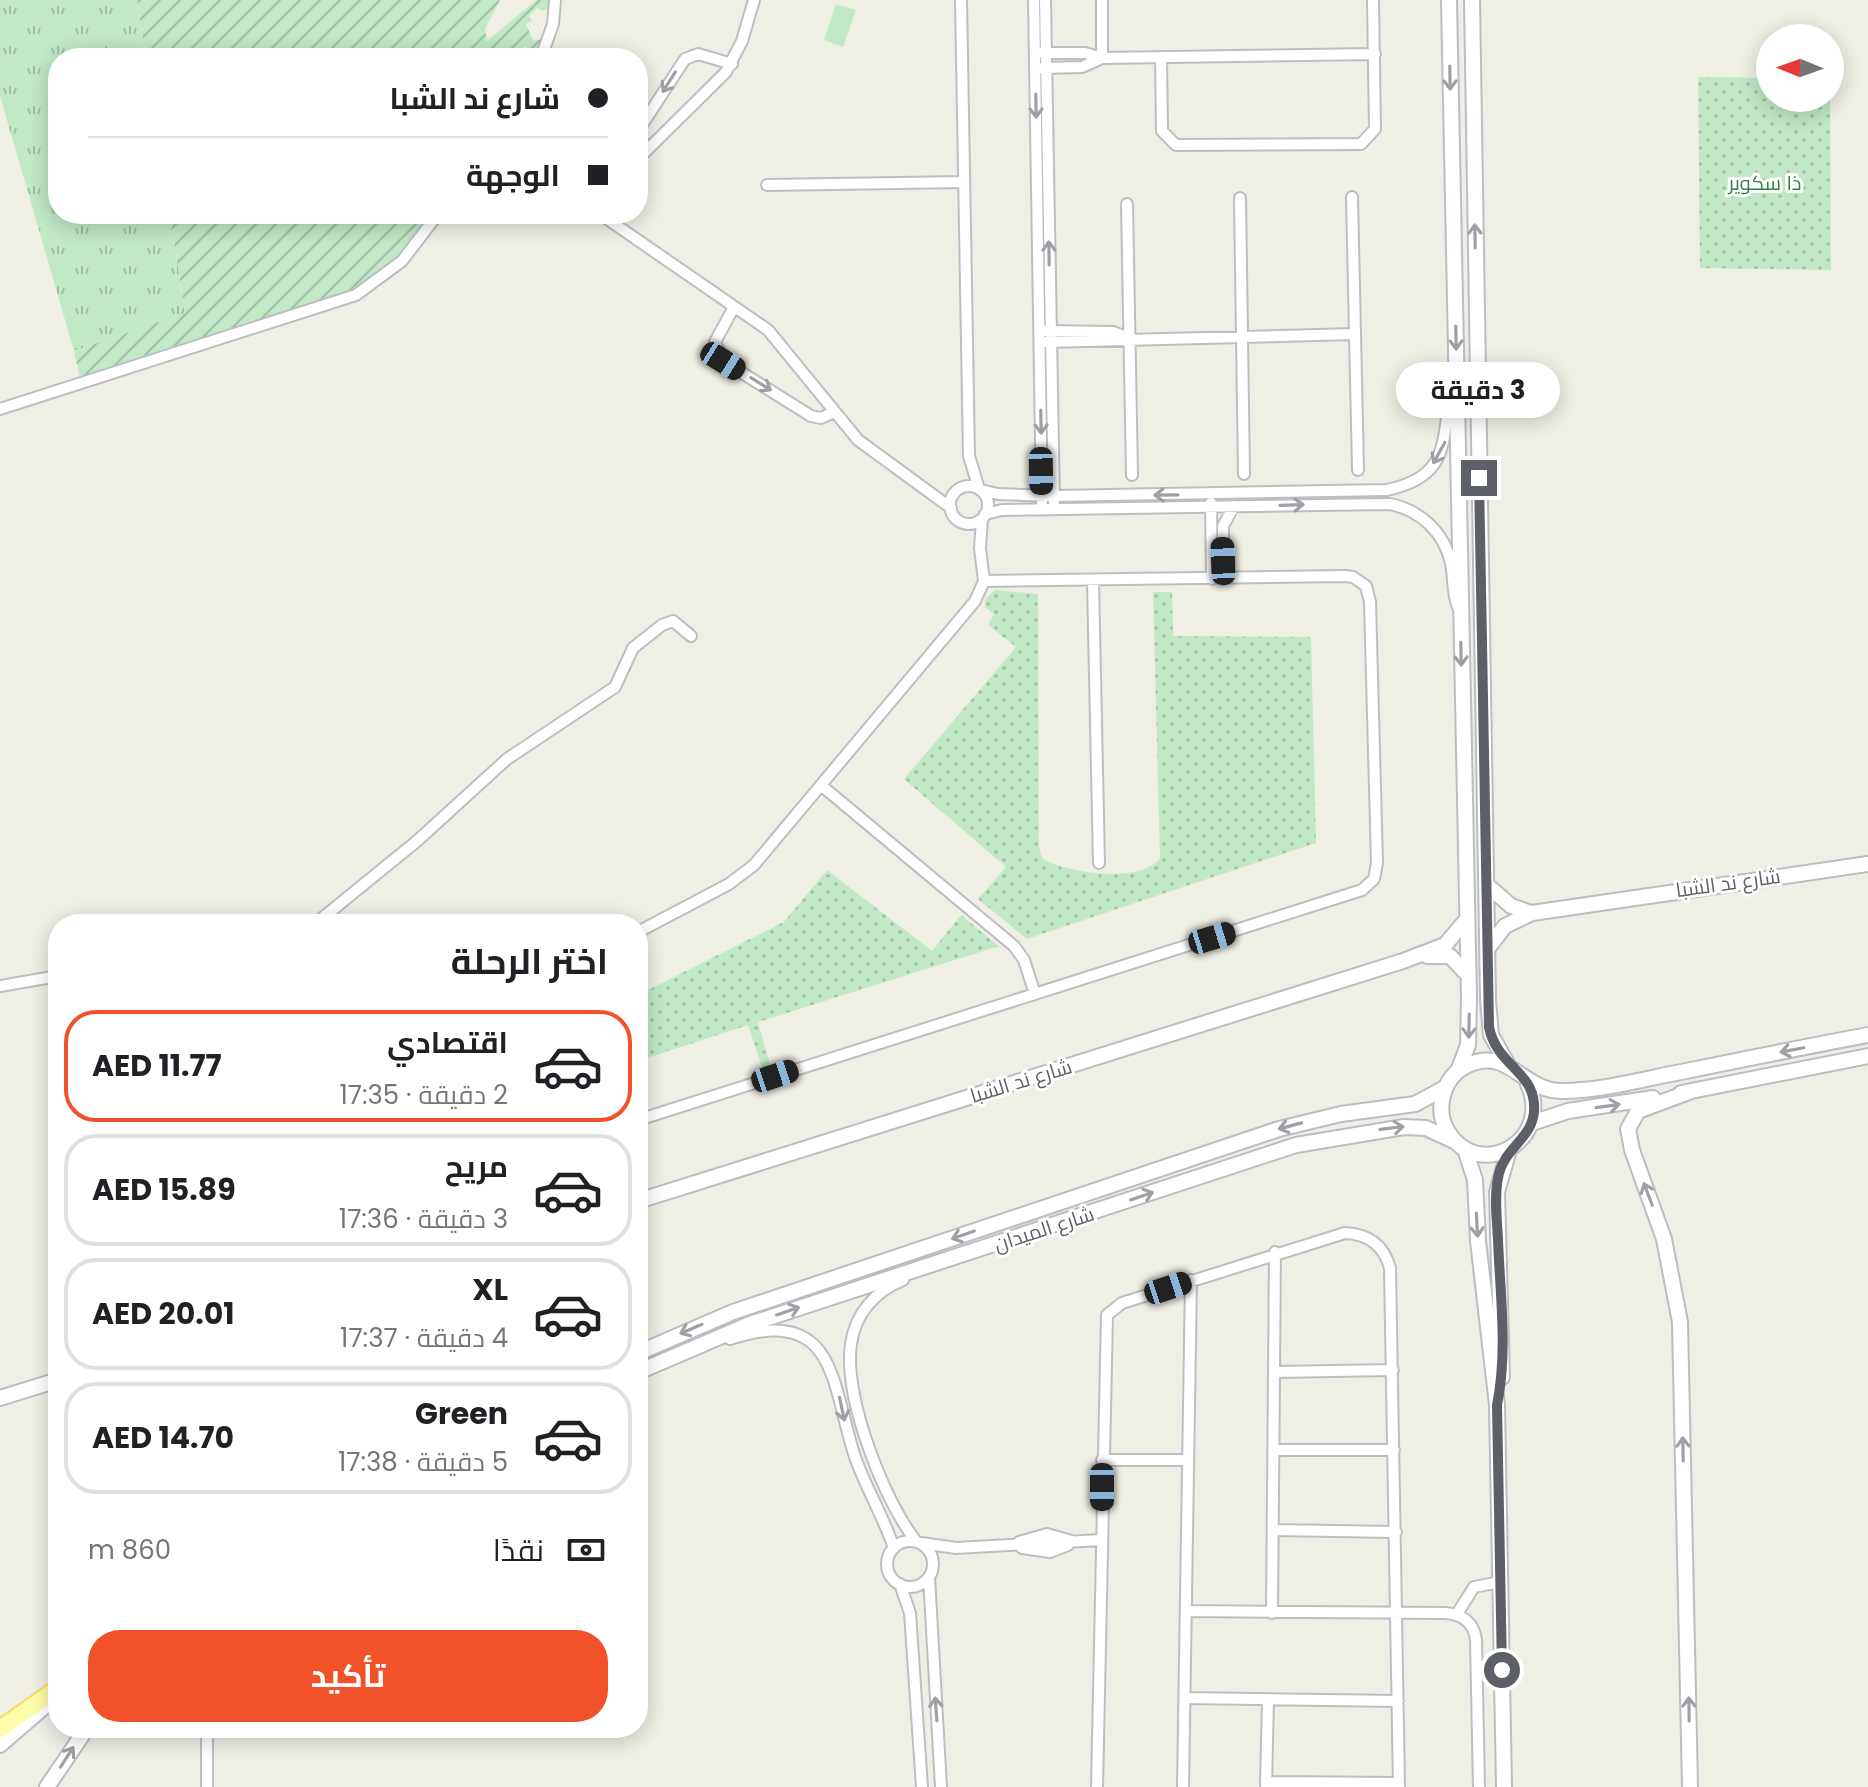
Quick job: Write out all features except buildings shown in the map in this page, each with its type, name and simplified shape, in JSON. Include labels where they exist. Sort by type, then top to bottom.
[{"type":"main road","points":[[0,1729],[48,1695]]},
{"type":"street","points":[[545,48],[553,24],[555,0]]},
{"type":"street","points":[[648,149],[712,90],[732,64],[754,0]]},
{"type":"street","points":[[951,508],[952,497],[960,488],[969,456],[961,0]]},
{"type":"street","points":[[1034,0],[1041,68],[1045,337],[1042,509]]},
{"type":"street","points":[[1040,54],[1045,0]]},
{"type":"street","points":[[1102,0],[1102,58]]},
{"type":"street","points":[[1161,57],[1162,131],[1176,145],[1353,144],[1367,140],[1375,129],[1373,0]]},
{"type":"street","points":[[1449,0],[1468,1045],[1458,1071],[1445,1088],[1442,1117],[1460,1145],[1475,1180],[1478,1241],[1497,1405],[1504,1787]]},
{"type":"street","points":[[1472,0],[1489,1027],[1494,1043],[1508,1065],[1528,1084],[1552,1091],[1576,1090],[1868,1035]]},
{"type":"street","points":[[1040,54],[1085,53],[1102,58],[1375,54]]},
{"type":"street","points":[[648,116],[685,59],[698,54],[732,64]]},
{"type":"street","points":[[1041,68],[1086,67],[1102,58]]},
{"type":"street","points":[[767,185],[964,182]]},
{"type":"street","points":[[1352,197],[1358,470]]},
{"type":"street","points":[[1240,198],[1244,474]]},
{"type":"street","points":[[1127,204],[1132,475]]},
{"type":"street","points":[[0,409],[356,295],[402,261],[430,224]]},
{"type":"street","points":[[614,224],[777,338],[862,445],[951,508],[980,548]]},
{"type":"street","points":[[734,307],[715,342],[723,361],[811,416],[821,418],[834,412]]},
{"type":"street","points":[[1045,337],[1115,341],[1129,338],[1355,334]]},
{"type":"street","points":[[1045,337],[1054,509]]},
{"type":"street","points":[[925,487],[1042,496],[1377,491],[1411,482],[1427,471],[1443,448],[1457,378]]},
{"type":"street","points":[[648,926],[746,872],[822,786],[975,601],[984,581],[980,548],[988,501],[980,489],[969,456]]},
{"type":"street","points":[[1218,579],[1211,506],[1214,500],[1261,499],[1270,494]]},
{"type":"street","points":[[960,521],[971,523],[1002,510],[1360,503],[1408,509],[1431,526],[1445,546],[1460,613]]},
{"type":"street","points":[[1218,579],[1223,526],[1234,506]]},
{"type":"street","points":[[648,1117],[1355,893],[1374,879],[1377,863],[1372,664],[1370,594],[1366,586],[1353,577],[1345,576],[1093,582],[984,581]]},
{"type":"street","points":[[1093,582],[1099,863]]},
{"type":"street","points":[[327,914],[417,841],[507,759],[615,687],[630,651],[662,625],[673,621],[691,636]]},
{"type":"street","points":[[822,786],[1014,946],[1024,960],[1035,994]]},
{"type":"street","name":"شارع ند الشبا","points":[[1532,913],[1868,864]]},
{"type":"street","points":[[1487,885],[1511,906],[1532,913]]},
{"type":"street","points":[[1488,948],[1505,926],[1532,913]]},
{"type":"street","name":"شارع ند الشبا","points":[[648,1198],[1403,961],[1445,945],[1467,919]]},
{"type":"street","name":"شارع ند الشبا","points":[[1403,961],[1442,954],[1457,960],[1468,975]]},
{"type":"street","points":[[0,986],[48,978]]},
{"type":"street","points":[[1532,1123],[1568,1111],[1689,1092],[1868,1056]]},
{"type":"street","points":[[1458,1071],[1482,1061],[1508,1065]]},
{"type":"street","points":[[1460,1145],[1487,1155],[1509,1150],[1519,1143],[1532,1123],[1534,1103],[1528,1084]]},
{"type":"street","name":"شارع الميدان","points":[[648,1349],[743,1309],[1279,1129],[1341,1114],[1415,1104],[1445,1088]]},
{"type":"street","points":[[1689,1092],[1638,1111],[1628,1129],[1632,1150],[1664,1239],[1680,1322],[1690,1787]]},
{"type":"street","name":"شارع الميدان","points":[[648,1368],[700,1345],[929,1264],[1320,1139],[1415,1126],[1437,1131],[1460,1145]]},
{"type":"street","points":[[1497,1405],[1503,1364],[1497,1192],[1502,1163],[1509,1150]]},
{"type":"street","points":[[1097,1787],[1107,1315],[1122,1303],[1275,1252],[1345,1233],[1363,1235],[1378,1245],[1390,1268],[1399,1785],[1266,1784],[1268,1699]]},
{"type":"street","points":[[1272,1613],[1275,1252]]},
{"type":"street","points":[[929,1264],[870,1301],[855,1325],[850,1353],[855,1394],[872,1454],[899,1514],[932,1556],[941,1787]]},
{"type":"street","points":[[1183,1787],[1191,1280]]},
{"type":"street","points":[[700,1345],[762,1330],[778,1330],[802,1337],[821,1353],[837,1381],[856,1461],[894,1548]]},
{"type":"street","points":[[1274,1372],[1393,1370]]},
{"type":"street","points":[[0,1398],[48,1383]]},
{"type":"street","points":[[1273,1450],[1394,1450]]},
{"type":"street","points":[[1102,1460],[1188,1460]]},
{"type":"street","points":[[1273,1530],[1396,1532]]},
{"type":"street","points":[[922,1787],[910,1613],[900,1584],[888,1567],[894,1548],[902,1542],[956,1548],[1101,1540]]},
{"type":"street","points":[[900,1584],[916,1586],[956,1548]]},
{"type":"street","points":[[1457,1614],[1474,1587],[1500,1582]]},
{"type":"street","points":[[1186,1611],[1457,1614],[1469,1622],[1475,1633],[1479,1787]]},
{"type":"street","points":[[1185,1698],[1398,1701]]},
{"type":"street","points":[[0,1745],[48,1704]]},
{"type":"street","points":[[0,1755],[41,1715],[43,1709]]},
{"type":"street","points":[[47,1787],[80,1738]]},
{"type":"street","points":[[207,1738],[207,1787]]},
{"type":"green space","points":[[0,0],[137,0],[144,48],[48,48],[48,224],[172,224],[185,314],[74,351],[0,96]]},
{"type":"green space","points":[[137,0],[500,0],[485,29],[487,41],[536,0],[549,0],[548,8],[543,11],[537,8],[529,16],[532,21],[526,24],[533,41],[541,39],[537,48],[144,48]]},
{"type":"green space","points":[[836,4],[856,10],[843,47],[824,40]]},
{"type":"green space","name":"ذا سكوير","points":[[1698,77],[1756,78],[1756,112],[1830,112],[1831,270],[1700,268]]},
{"type":"green space","points":[[172,224],[423,224],[401,256],[348,292],[80,378],[74,351],[185,313]]},
{"type":"green space","points":[[995,590],[1038,594],[1039,848],[1043,859],[1069,868],[1104,874],[1138,871],[1160,858],[1153,592],[1172,592],[1173,636],[1311,637],[1316,843],[1027,939],[978,899],[1006,867],[904,779],[1016,647],[988,625],[994,614],[985,607],[985,600]]},
{"type":"green space","points":[[827,870],[932,951],[961,915],[999,946],[758,1022],[770,1065],[762,1067],[748,1025],[648,1058],[648,990],[784,922]]},
{"type":"route","points":[[1479,478],[1489,1027],[1494,1043],[1508,1065],[1528,1084],[1534,1103],[1532,1123],[1527,1134],[1509,1150],[1502,1163],[1497,1192],[1503,1364],[1497,1405],[1502,1670]]}]
